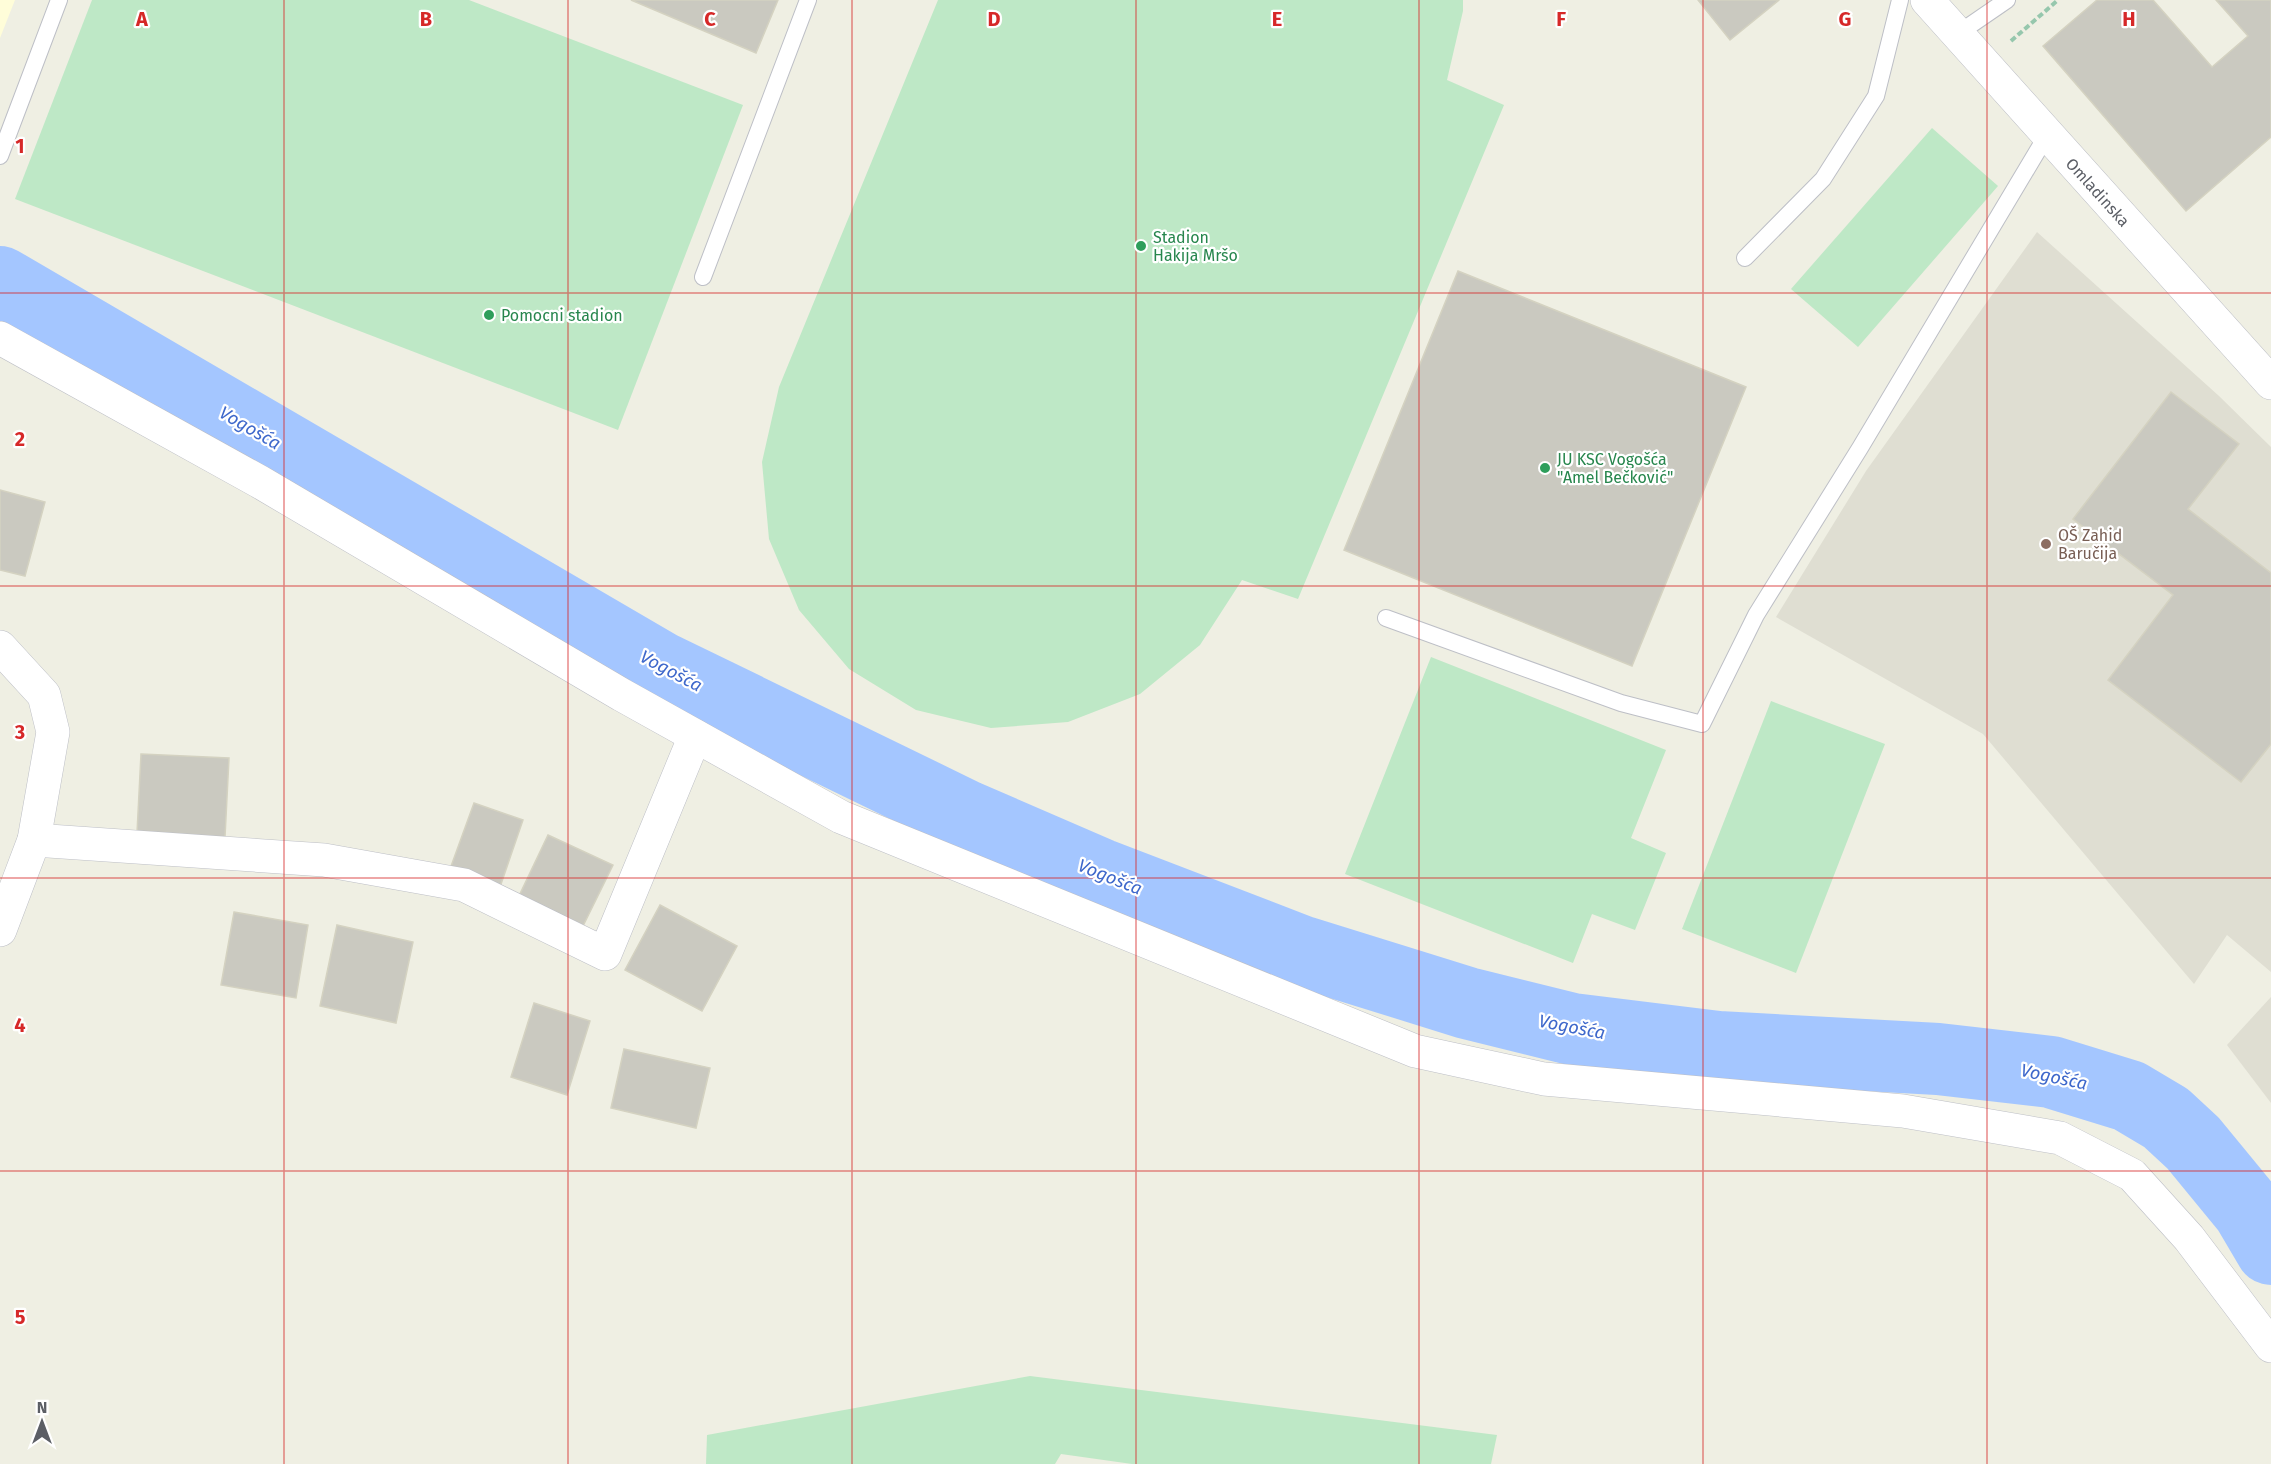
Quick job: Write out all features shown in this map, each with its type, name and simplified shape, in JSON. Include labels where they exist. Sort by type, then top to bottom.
[{"type":"street","name":"Omladinska","points":[[1927,0],[1982,64],[2271,383]]},
{"type":"street","points":[[0,338],[260,482],[695,736],[841,817],[1416,1051],[1544,1079],[1903,1111],[2060,1137],[2132,1175],[2189,1238],[2271,1346]]},
{"type":"street","points":[[0,646],[44,695],[53,732],[33,840],[0,930]]},
{"type":"street","points":[[33,840],[324,860],[464,885],[605,954],[695,736]]},
{"type":"lane","points":[[0,156],[59,0]]},
{"type":"lane","points":[[703,277],[808,0]]},
{"type":"lane","points":[[1745,258],[1823,179],[1876,96],[1900,0]]},
{"type":"lane","points":[[1956,35],[1996,3]]},
{"type":"lane","points":[[1386,618],[1620,703],[1702,724],[1756,615],[1860,448],[2047,135]]},
{"type":"path","points":[[1982,64],[2058,0]]},
{"type":"shaded area","points":[[0,0],[15,0],[0,38]]},
{"type":"shaded area","name":"OŠ Zahid Baručija","points":[[2037,232],[2219,396],[2271,447],[2271,972],[2227,935],[2194,984],[1983,734],[1776,617],[1866,471]]},
{"type":"shaded area","points":[[2271,997],[2271,1103],[2227,1045]]},
{"type":"green space","name":"Pomocni stadion","points":[[92,0],[469,0],[743,105],[618,430],[15,199]]},
{"type":"green space","name":"Stadion Hakija Mršo","points":[[938,0],[1463,0],[1463,11],[1447,80],[1504,105],[1298,599],[1242,580],[1200,645],[1140,694],[1068,722],[991,728],[916,710],[849,669],[799,610],[769,539],[762,462],[779,387]]},
{"type":"green space","points":[[1932,128],[1998,186],[1858,347],[1791,289]]},
{"type":"green space","points":[[1431,657],[1666,750],[1631,838],[1666,853],[1635,930],[1592,914],[1573,963],[1345,874]]},
{"type":"green space","points":[[1771,701],[1885,744],[1796,973],[1682,929]]},
{"type":"green space","points":[[1030,1376],[1497,1435],[1491,1464],[1132,1464],[1061,1454],[1055,1464],[706,1464],[707,1435]]},
{"type":"building","points":[[631,0],[778,0],[756,53]]},
{"type":"building","points":[[1698,0],[1779,0],[1730,40]]},
{"type":"building","points":[[2097,0],[2153,0],[2212,67],[2248,36],[2216,0],[2271,0],[2271,137],[2186,211],[2043,46]]},
{"type":"building","name":"JU KSC Vogošća \"Amel Bečković\"","points":[[1458,271],[1746,387],[1632,666],[1344,550]]},
{"type":"building","points":[[2171,392],[2239,444],[2188,509],[2271,573],[2271,744],[2241,782],[2108,680],[2173,595],[2073,519]]},
{"type":"building","points":[[0,490],[45,502],[25,576],[0,570]]},
{"type":"building","points":[[141,754],[229,758],[225,837],[137,833]]},
{"type":"building","points":[[474,803],[523,820],[500,887],[450,869]]},
{"type":"building","points":[[548,835],[613,865],[583,926],[519,896]]},
{"type":"building","points":[[660,905],[737,946],[702,1011],[625,970]]},
{"type":"building","points":[[234,912],[308,925],[296,998],[221,985]]},
{"type":"building","points":[[337,925],[413,942],[396,1023],[320,1006]]},
{"type":"building","points":[[534,1003],[590,1021],[567,1095],[511,1077]]},
{"type":"building","points":[[624,1049],[710,1068],[696,1128],[611,1108]]},
{"type":"waterway","name":"Vogošća","points":[[0,282],[660,667],[966,816],[1100,874],[1303,952],[1467,1003],[1572,1029],[1718,1047],[1938,1059],[2051,1072],[2129,1096],[2166,1118],[2193,1143],[2248,1210],[2271,1249]]},
{"type":"place","name":"Stadion Hakija Mršo","points":[[1141,246]]},
{"type":"place","name":"Pomocni stadion","points":[[489,315]]},
{"type":"place","name":"JU KSC Vogošća \"Amel Bečković\"","points":[[1545,468]]},
{"type":"place","name":"OŠ Zahid Baručija","points":[[2046,544]]}]
